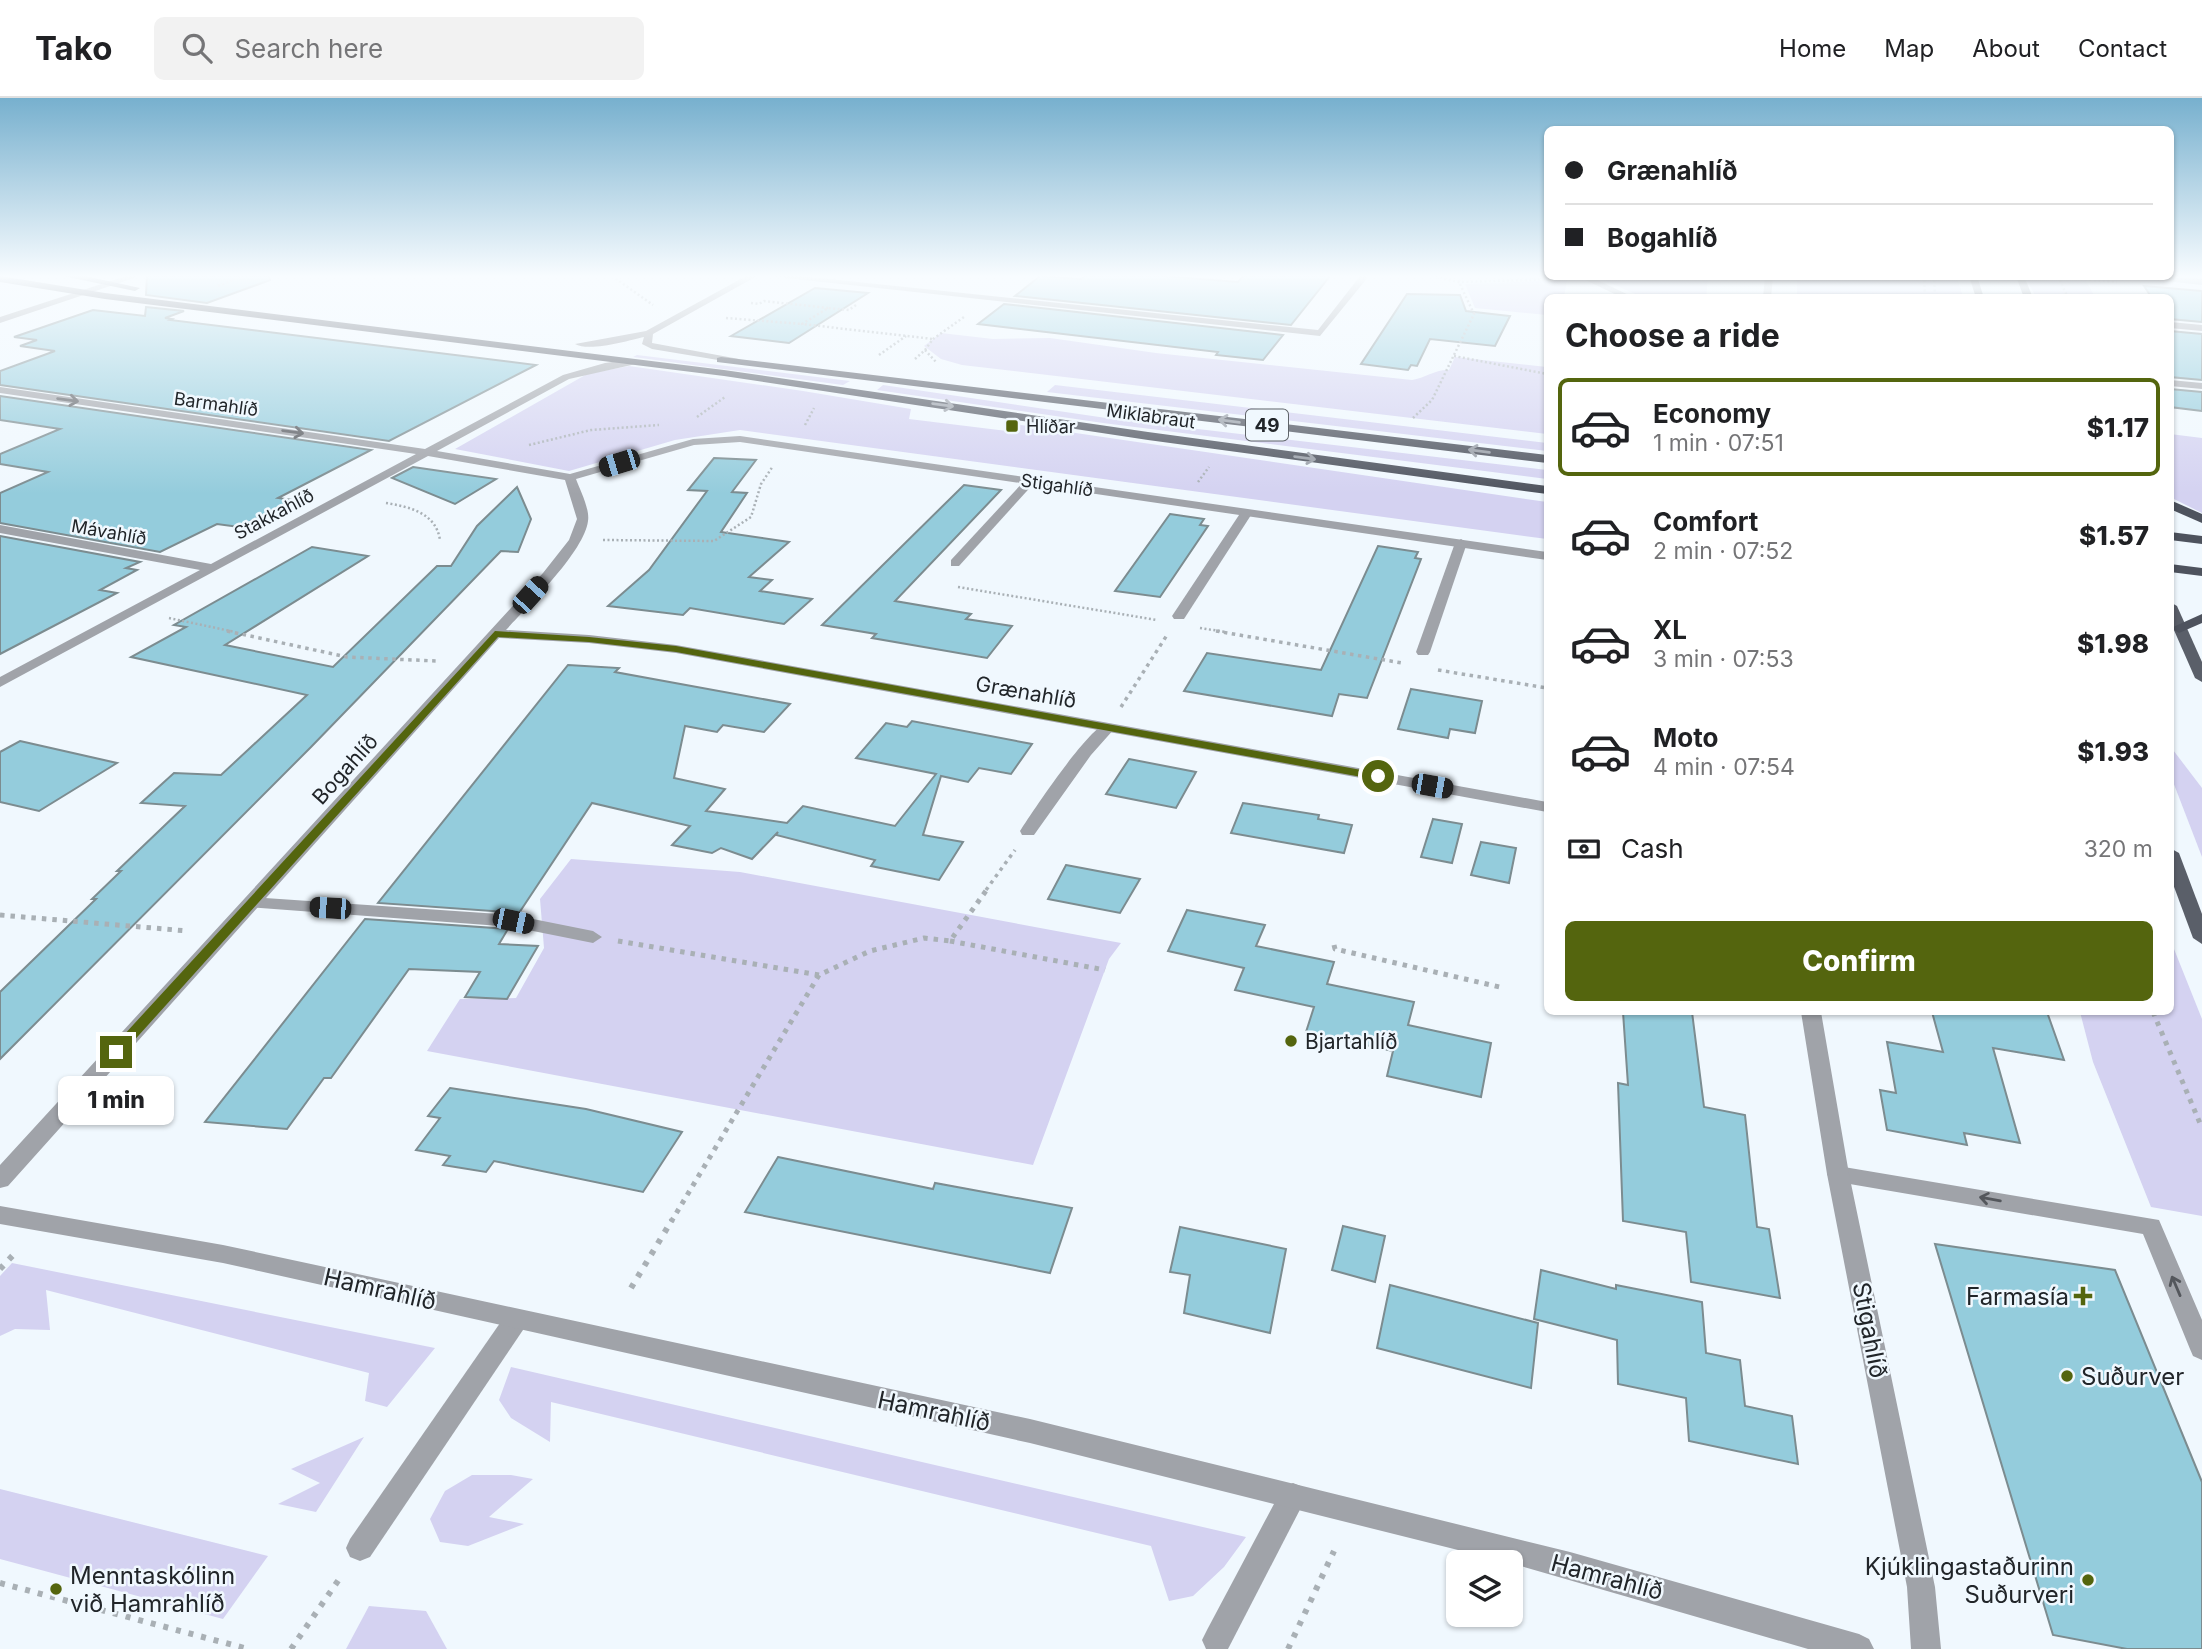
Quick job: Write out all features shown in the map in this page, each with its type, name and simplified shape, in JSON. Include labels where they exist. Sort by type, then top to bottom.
[{"type":"highway","name":"Miklabraut","points":[[522,348],[1544,490]]},
{"type":"highway","name":"Miklabraut","points":[[618,348],[1544,459]]},
{"type":"highway","points":[[2174,506],[2202,520]]},
{"type":"highway","points":[[2174,536],[2202,540]]},
{"type":"highway","points":[[2174,568],[2202,572]]},
{"type":"highway","points":[[2179,628],[2202,618]]},
{"type":"main road","points":[[2174,616],[2202,678]]},
{"type":"main road","points":[[2174,864],[2202,937]]},
{"type":"street","points":[[663,348],[744,363]]},
{"type":"street","points":[[566,377],[573,369],[575,355]]},
{"type":"street","name":"Stakkahlíð","points":[[0,683],[566,377],[605,366],[634,362]]},
{"type":"street","points":[[2174,383],[2202,386]]},
{"type":"street","name":"Barmahlíð","points":[[0,390],[426,452]]},
{"type":"street","name":"Stigahlíð","points":[[570,477],[693,442],[727,439],[786,444],[1544,555]]},
{"type":"street","points":[[426,452],[570,477]]},
{"type":"street","name":"Bogahlíð","points":[[0,1180],[548,576],[575,540],[583,519],[570,477]]},
{"type":"street","points":[[955,563],[1030,481]]},
{"type":"street","points":[[1177,620],[1247,512]]},
{"type":"street","name":"Mávahlíð","points":[[0,529],[212,568]]},
{"type":"street","points":[[1423,652],[1461,543]]},
{"type":"street","name":"Grænahlíð","points":[[495,634],[600,640],[676,649],[1544,806]]},
{"type":"street","points":[[1028,831],[1107,728]]},
{"type":"street","points":[[251,903],[513,921],[593,937]]},
{"type":"street","name":"Stigahlíð","points":[[1812,1015],[1838,1174],[1921,1587],[1926,1649]]},
{"type":"street","points":[[1838,1174],[2151,1226],[2202,1349]]},
{"type":"street","name":"Hamrahlíð","points":[[0,1215],[223,1254],[1030,1431],[1582,1569],[1858,1649]]},
{"type":"street","points":[[360,1548],[516,1320]]},
{"type":"street","points":[[1217,1640],[1293,1496]]},
{"type":"path","points":[[878,356],[889,348]]},
{"type":"path","points":[[1408,424],[1432,400],[1458,348]]},
{"type":"path","points":[[1454,356],[1544,373]]},
{"type":"path","points":[[691,419],[700,415]]},
{"type":"path","points":[[475,461],[489,453],[582,432],[662,425]]},
{"type":"path","points":[[603,540],[714,541],[751,517],[761,484],[775,463]]},
{"type":"path","points":[[344,497],[414,510],[432,520],[440,533],[440,540]]},
{"type":"path","points":[[955,563],[937,583],[1177,620],[1405,664]]},
{"type":"path","points":[[134,611],[347,657],[448,662]]},
{"type":"path","points":[[1107,728],[1177,620]]},
{"type":"path","points":[[1430,668],[1544,687]]},
{"type":"path","points":[[950,941],[1028,831]]},
{"type":"path","points":[[0,915],[224,933]]},
{"type":"path","points":[[593,937],[819,975]]},
{"type":"path","points":[[631,1288],[819,975],[870,951],[924,938],[1105,970]]},
{"type":"path","points":[[1334,945],[1335,949],[1504,988]]},
{"type":"path","points":[[2154,1015],[2202,1128]]},
{"type":"path","points":[[0,1269],[16,1252]]},
{"type":"path","points":[[1288,1649],[1334,1551]]},
{"type":"path","points":[[0,1583],[248,1649]]},
{"type":"path","points":[[291,1649],[332,1590]]},
{"type":"shaded area","points":[[927,348],[1123,348],[1412,380],[1449,370],[1455,357],[1544,367],[1544,434],[962,365],[941,359]]},
{"type":"shaded area","points":[[637,355],[850,381],[843,385],[633,357]]},
{"type":"shaded area","points":[[629,366],[911,409],[909,419],[1007,431],[1015,424],[1544,502],[1544,539],[740,430],[675,440],[569,471],[455,449],[587,374]]},
{"type":"shaded area","points":[[883,385],[1113,419],[1544,470],[1544,479],[1103,423],[877,390]]},
{"type":"shaded area","points":[[1055,385],[1544,443],[1544,451],[1047,392]]},
{"type":"shaded area","points":[[2174,434],[2202,438],[2202,513],[2174,499]]},
{"type":"shaded area","points":[[2174,751],[2202,788],[2202,857],[2174,784]]},
{"type":"shaded area","points":[[571,859],[740,872],[1121,943],[1109,959],[1033,1165],[427,1051],[460,999],[516,998],[544,948],[540,899]]},
{"type":"shaded area","points":[[2174,949],[2202,1019],[2202,1216],[2151,1207],[2093,1062],[2081,1015],[2174,1015]]},
{"type":"shaded area","points":[[12,1263],[435,1348],[387,1407],[365,1401],[369,1373],[46,1290],[50,1330],[15,1329],[0,1336],[0,1276]]},
{"type":"shaded area","points":[[511,1367],[1246,1537],[1224,1567],[1193,1596],[1169,1601],[1151,1546],[551,1402],[550,1442],[511,1418],[499,1400]]},
{"type":"shaded area","points":[[364,1437],[316,1512],[278,1504],[320,1483],[291,1469]]},
{"type":"shaded area","points":[[472,1475],[511,1475],[533,1479],[489,1517],[524,1524],[468,1546],[440,1542],[430,1519],[445,1491]]},
{"type":"shaded area","points":[[0,1489],[268,1556],[223,1619],[0,1559]]},
{"type":"shaded area","points":[[369,1606],[426,1611],[447,1649],[346,1649]]},
{"type":"building","points":[[37,348],[401,348],[536,365],[389,441],[0,385],[0,371],[55,351]]},
{"type":"building","points":[[1187,348],[1272,348],[1263,360],[1216,355],[1218,352]]},
{"type":"building","points":[[1371,348],[1425,348],[1417,366],[1411,365],[1408,370],[1361,364]]},
{"type":"building","points":[[2174,348],[2202,348],[2202,380],[2174,377]]},
{"type":"building","points":[[2174,389],[2202,392],[2202,411],[2174,408]]},
{"type":"building","points":[[0,396],[371,450],[278,498],[293,500],[239,527],[217,524],[160,552],[0,523],[0,493],[48,472],[0,464],[0,454],[60,429],[0,420]]},
{"type":"building","points":[[714,458],[756,460],[732,492],[747,493],[721,532],[789,542],[749,577],[772,580],[760,591],[812,599],[784,624],[690,608],[683,615],[608,606],[649,570],[707,491],[688,490]]},
{"type":"building","points":[[413,467],[496,479],[455,504],[392,478]]},
{"type":"building","points":[[964,485],[1001,490],[895,601],[971,614],[966,619],[1012,626],[987,658],[872,638],[876,634],[822,625]]},
{"type":"building","points":[[517,487],[531,519],[518,552],[501,551],[311,747],[0,1059],[0,992],[96,899],[92,899],[121,871],[117,871],[185,806],[141,803],[174,773],[221,775],[307,695],[131,657],[186,627],[174,625],[312,547],[368,556],[225,645],[333,667],[437,566],[451,566],[477,526]]},
{"type":"building","points":[[1170,514],[1204,519],[1200,525],[1208,526],[1160,597],[1115,591]]},
{"type":"building","points":[[0,536],[140,562],[126,568],[137,570],[100,590],[117,593],[0,654]]},
{"type":"building","points":[[1378,546],[1418,552],[1415,558],[1421,559],[1367,698],[1339,694],[1332,716],[1184,691],[1207,653],[1321,670]]},
{"type":"building","points":[[568,665],[619,668],[615,672],[790,704],[764,732],[723,725],[717,732],[685,726],[674,778],[725,789],[706,811],[787,823],[803,806],[895,826],[936,774],[856,758],[886,723],[907,727],[912,721],[1032,744],[1011,774],[979,768],[968,782],[941,776],[923,835],[963,842],[939,880],[871,866],[875,860],[776,835],[778,832],[752,859],[721,848],[712,853],[672,845],[690,826],[592,803],[519,913],[378,903]]},
{"type":"building","points":[[1411,689],[1482,701],[1475,733],[1450,729],[1448,738],[1398,729]]},
{"type":"building","points":[[20,741],[117,763],[39,811],[0,802],[0,752]]},
{"type":"building","points":[[1129,759],[1196,772],[1176,808],[1106,794]]},
{"type":"building","points":[[1243,803],[1319,815],[1318,819],[1352,825],[1344,853],[1231,833]]},
{"type":"building","points":[[1433,819],[1462,824],[1452,863],[1421,857]]},
{"type":"building","points":[[1481,842],[1516,848],[1509,883],[1471,875]]},
{"type":"building","points":[[1066,865],[1140,879],[1120,913],[1048,899]]},
{"type":"building","points":[[1187,910],[1265,925],[1256,946],[1334,962],[1327,984],[1414,1002],[1408,1025],[1491,1043],[1481,1097],[1387,1076],[1393,1051],[1306,1032],[1314,1007],[1235,990],[1244,968],[1168,951]]},
{"type":"building","points":[[365,919],[508,929],[499,944],[538,946],[507,999],[465,997],[480,972],[409,969],[331,1078],[324,1078],[287,1129],[205,1122]]},
{"type":"building","points":[[1623,1015],[1692,1015],[1704,1107],[1745,1115],[1757,1227],[1769,1229],[1780,1298],[1691,1282],[1686,1232],[1623,1221],[1618,1083],[1628,1085]]},
{"type":"building","points":[[1933,1015],[2048,1015],[2064,1060],[1993,1048],[2020,1143],[1964,1133],[1967,1145],[1887,1130],[1880,1090],[1896,1093],[1887,1042],[1943,1052]]},
{"type":"building","points":[[450,1088],[586,1109],[682,1132],[643,1192],[494,1161],[486,1172],[443,1165],[450,1156],[416,1150],[440,1118],[428,1116]]},
{"type":"building","points":[[778,1157],[933,1189],[935,1183],[1072,1208],[1050,1273],[745,1212]]},
{"type":"building","points":[[1343,1226],[1385,1236],[1375,1282],[1332,1270]]},
{"type":"building","points":[[1180,1227],[1286,1249],[1270,1333],[1184,1313],[1190,1275],[1170,1272]]},
{"type":"building","name":"Suðurver","points":[[1935,1244],[2115,1270],[2202,1482],[2202,1649],[2127,1649],[2053,1635]]},
{"type":"building","points":[[1541,1270],[1616,1289],[1616,1285],[1702,1302],[1706,1353],[1740,1360],[1745,1406],[1792,1416],[1798,1464],[1689,1441],[1686,1398],[1618,1384],[1617,1340],[1534,1319]]},
{"type":"building","points":[[1390,1285],[1538,1323],[1531,1388],[1377,1348]]},
{"type":"place","name":"Hlíðar","points":[[1012,426]]},
{"type":"place","name":"Bjartahlíð","points":[[1291,1041]]},
{"type":"place","name":"Farmasía","points":[[2083,1296]]},
{"type":"place","name":"Suðurver","points":[[2067,1376]]},
{"type":"place","name":"Kjúklingastaðurinn Suðurveri","points":[[2088,1580]]},
{"type":"place","name":"Menntaskólinn við Hamrahlíð","points":[[56,1589]]},
{"type":"route","points":[[116,1052],[495,634],[589,639],[676,649],[1378,776]]}]
